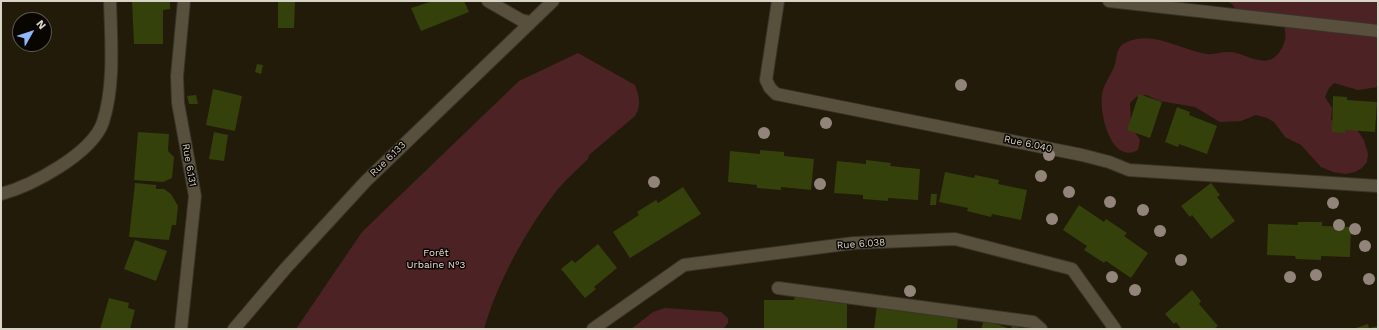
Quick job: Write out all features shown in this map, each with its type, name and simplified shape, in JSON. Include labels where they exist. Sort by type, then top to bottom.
[{"type":"street","points":[[1,194],[42,177],[70,160],[91,140],[102,123],[107,97],[112,52],[110,1]]},
{"type":"street","name":"Rue 6.131","points":[[181,329],[195,196],[178,103],[176,76],[184,1]]},
{"type":"street","points":[[488,1],[521,20],[530,22]]},
{"type":"street","name":"Rue 6.133","points":[[234,329],[285,269],[366,181],[553,1]]},
{"type":"street","name":"Rue 6.040","points":[[778,1],[766,80],[770,88],[776,94],[1082,155],[1109,162],[1129,170],[1378,186]]},
{"type":"street","points":[[1109,1],[1378,31]]},
{"type":"street","name":"Rue 6.038","points":[[593,329],[684,265],[854,243],[955,239],[1072,269],[1115,329]]},
{"type":"street","points":[[778,288],[1033,322],[1041,329]]},
{"type":"green space","points":[[1226,1],[1378,1],[1378,87],[1358,90],[1334,83],[1329,88],[1325,97],[1332,108],[1331,120],[1357,130],[1364,140],[1368,154],[1367,162],[1362,168],[1355,172],[1346,174],[1333,172],[1321,167],[1301,145],[1285,137],[1274,122],[1267,118],[1256,115],[1241,121],[1220,122],[1195,107],[1160,101],[1146,95],[1136,97],[1130,103],[1131,126],[1140,140],[1138,150],[1129,153],[1121,150],[1114,144],[1105,124],[1102,95],[1105,84],[1114,67],[1119,49],[1123,44],[1137,39],[1147,38],[1157,39],[1207,54],[1228,52],[1264,61],[1270,60],[1276,56],[1284,44],[1285,32],[1283,22],[1239,14],[1232,4]]},
{"type":"green space","name":"Forêt Urbaine N°3","points":[[578,53],[635,85],[639,97],[639,108],[635,116],[589,155],[588,159],[561,185],[546,204],[505,274],[484,329],[296,329],[362,232],[519,81]]},
{"type":"green space","points":[[665,308],[721,312],[728,318],[728,323],[724,328],[718,329],[631,329],[653,312]]},
{"type":"building","points":[[132,1],[170,1],[170,9],[163,10],[163,44],[134,44]]},
{"type":"building","points":[[278,1],[295,1],[294,28],[278,28]]},
{"type":"building","points":[[433,1],[464,1],[469,12],[421,31],[411,8]]},
{"type":"building","points":[[257,64],[263,65],[261,74],[255,72]]},
{"type":"building","points":[[213,89],[242,96],[235,131],[206,125]]},
{"type":"building","points":[[1139,94],[1162,102],[1150,138],[1127,130]]},
{"type":"building","points":[[196,95],[198,104],[189,104],[187,96]]},
{"type":"building","points":[[1333,96],[1347,97],[1347,100],[1377,102],[1375,132],[1345,130],[1345,133],[1332,132]]},
{"type":"building","points":[[1177,107],[1190,112],[1189,115],[1217,126],[1207,154],[1179,144],[1178,147],[1165,142]]},
{"type":"building","points":[[138,132],[169,134],[168,151],[174,157],[172,178],[163,182],[134,180]]},
{"type":"building","points":[[214,132],[228,135],[224,161],[209,159]]},
{"type":"building","points":[[760,150],[784,152],[784,156],[814,159],[811,190],[781,187],[781,190],[757,188],[757,185],[728,182],[730,151],[760,154]]},
{"type":"building","points":[[866,160],[891,163],[890,166],[920,169],[918,200],[888,198],[888,201],[863,199],[863,195],[834,193],[837,161],[866,164]]},
{"type":"building","points":[[945,172],[974,178],[975,175],[999,180],[998,184],[1027,190],[1021,220],[992,214],[991,217],[967,211],[968,208],[939,202]]},
{"type":"building","points":[[135,183],[156,185],[156,189],[164,189],[171,194],[178,206],[176,225],[172,225],[169,240],[129,237]]},
{"type":"building","points":[[1211,183],[1220,195],[1217,197],[1235,221],[1211,239],[1192,215],[1190,217],[1181,206]]},
{"type":"building","points":[[683,187],[701,214],[630,258],[613,232],[639,215],[637,212],[656,200],[658,203]]},
{"type":"building","points":[[931,194],[937,194],[936,205],[930,205]]},
{"type":"building","points":[[1079,205],[1104,222],[1106,219],[1127,233],[1124,236],[1148,253],[1131,278],[1106,261],[1104,263],[1084,250],[1087,246],[1063,230]]},
{"type":"building","points":[[1298,222],[1322,222],[1322,226],[1351,227],[1350,257],[1321,256],[1321,260],[1296,259],[1295,256],[1267,255],[1268,224],[1298,225]]},
{"type":"building","points":[[135,240],[167,251],[156,281],[124,269]]},
{"type":"building","points":[[598,244],[617,268],[594,287],[596,289],[585,298],[561,269],[572,260],[575,263]]},
{"type":"building","points":[[1192,290],[1201,301],[1199,304],[1218,326],[1214,329],[1181,329],[1176,322],[1174,324],[1165,314]]},
{"type":"building","points":[[795,297],[818,297],[818,301],[847,301],[847,329],[764,329],[764,300],[794,300]]},
{"type":"building","points":[[109,298],[129,303],[128,308],[135,310],[130,329],[100,329]]},
{"type":"building","points":[[877,305],[958,317],[957,329],[874,329]]},
{"type":"building","points":[[984,320],[1011,329],[981,329]]},
{"type":"building","points":[[1368,324],[1369,328],[1378,326],[1378,329],[1353,329]]},
{"type":"building","points":[[1012,325],[1023,329],[1011,329]]}]
